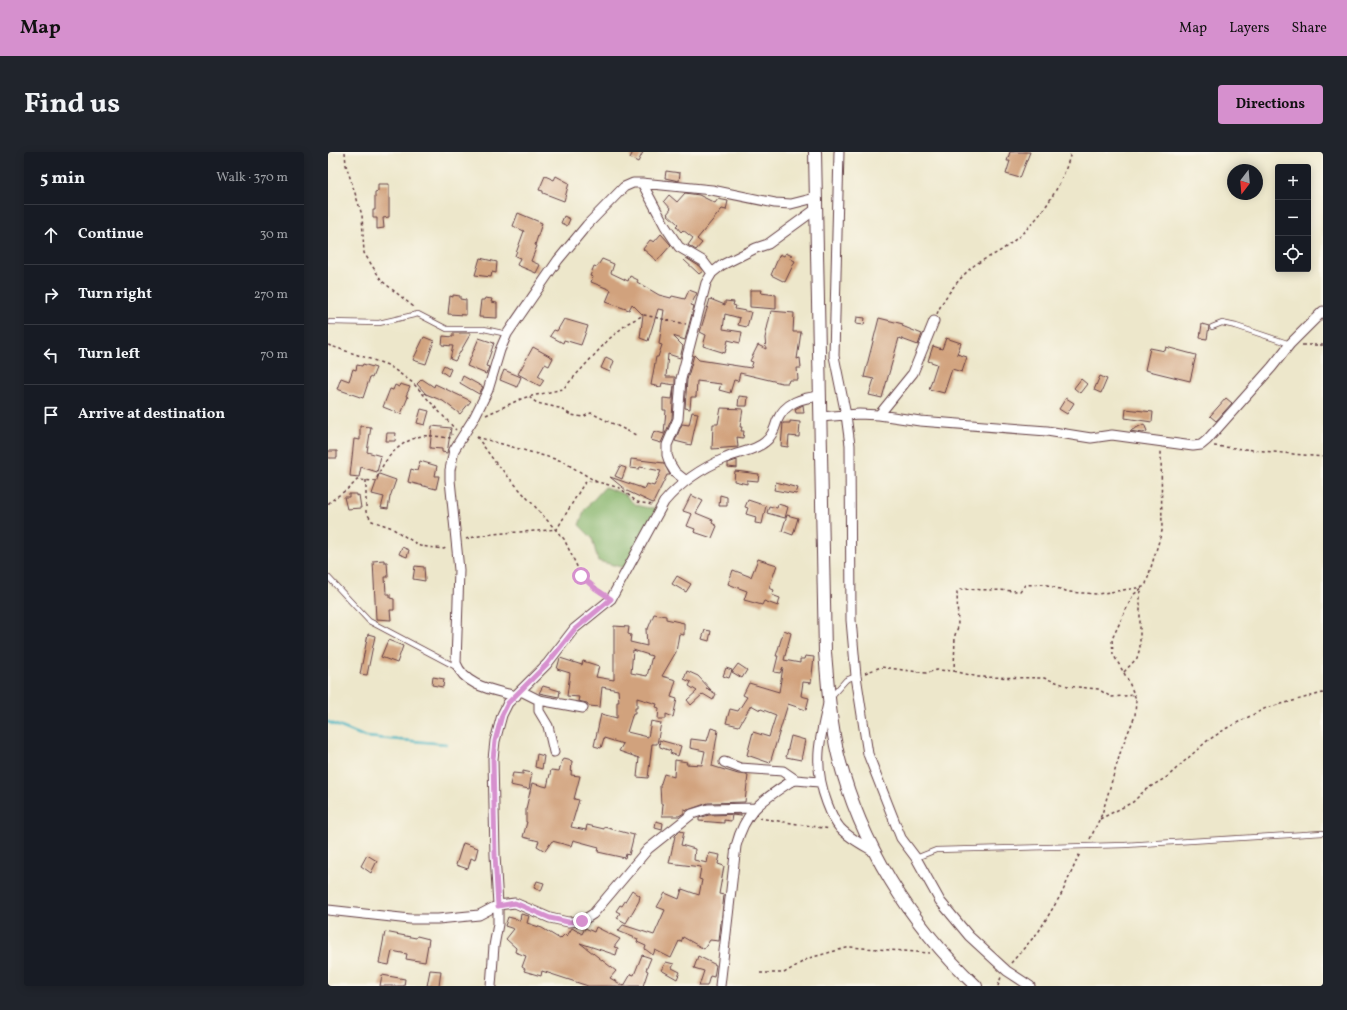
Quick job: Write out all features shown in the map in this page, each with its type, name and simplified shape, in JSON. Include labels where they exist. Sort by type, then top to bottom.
[{"type":"main road","points":[[815,152],[825,652],[828,700],[838,755],[847,786],[875,852],[907,907],[944,954],[976,986]]},
{"type":"street","points":[[839,152],[834,356],[846,415],[850,445],[851,620],[856,676],[868,754],[892,819],[901,838],[916,858],[940,901],[969,936],[1007,971],[1030,986]]},
{"type":"street","points":[[583,708],[539,700],[477,684],[466,679],[458,668],[455,659],[459,570],[455,542],[450,470],[454,450],[466,433],[488,390],[500,350],[507,334],[558,260],[587,225],[624,187],[632,183],[712,190],[775,203],[816,203]]},
{"type":"street","points":[[642,183],[664,226],[679,247],[703,261],[712,273]]},
{"type":"street","points":[[685,480],[675,472],[670,464],[667,455],[667,445],[678,419],[681,379],[696,325],[702,294],[712,273],[739,255],[768,244],[816,203]]},
{"type":"street","points":[[820,417],[879,415],[1047,431],[1091,438],[1112,435],[1193,446],[1201,445],[1262,379],[1290,344],[1323,311]]},
{"type":"street","points":[[879,415],[913,373],[934,321]]},
{"type":"street","points":[[491,986],[498,906],[495,855],[494,749],[505,709],[547,664],[574,630],[611,599],[664,502],[685,480],[726,458],[757,447],[766,442],[779,418],[794,402],[801,398],[820,396]]},
{"type":"street","points":[[539,700],[539,711],[548,726],[554,752]]},
{"type":"street","points":[[828,700],[817,755],[819,782],[830,810],[839,827],[844,832],[875,852]]},
{"type":"street","points":[[724,762],[740,768],[783,771],[796,780]]},
{"type":"street","points":[[720,986],[736,846],[747,816],[755,808],[790,782],[796,780],[819,782]]},
{"type":"street","points":[[328,910],[410,919],[438,919],[479,915],[498,906],[515,903],[521,904],[550,918],[568,922],[582,921],[588,919],[648,850],[692,814],[708,809],[755,808]]},
{"type":"lane","points":[[330,322],[379,323],[396,320],[410,314],[418,314],[447,329],[484,329],[507,334]]},
{"type":"lane","points":[[1212,327],[1222,323],[1290,344]]},
{"type":"lane","points":[[328,577],[369,621],[458,668]]},
{"type":"lane","points":[[828,700],[846,680],[856,676]]},
{"type":"lane","points":[[916,858],[936,850],[1086,846],[1323,833]]},
{"type":"path","points":[[345,152],[346,165],[362,215],[364,253],[382,281],[425,317]]},
{"type":"path","points":[[934,321],[941,302],[971,268],[1003,249],[1040,214],[1061,182],[1071,152]]},
{"type":"path","points":[[474,418],[529,397],[563,389],[609,339],[628,323],[644,315],[696,325]]},
{"type":"path","points":[[1290,344],[1323,345]]},
{"type":"path","points":[[328,345],[388,365],[413,383],[456,430],[466,433]]},
{"type":"path","points":[[529,397],[537,403],[559,408],[571,415],[583,417],[591,413],[638,436]]},
{"type":"path","points":[[328,504],[339,494],[352,487],[358,480],[376,481],[382,464],[403,443],[420,436],[450,438],[456,430]]},
{"type":"path","points":[[598,482],[562,461],[477,437],[495,462],[557,529],[564,539],[581,576],[611,599]]},
{"type":"path","points":[[1124,672],[1137,658],[1140,648],[1140,593],[1146,584],[1162,531],[1161,441]]},
{"type":"path","points":[[1201,445],[1323,457]]},
{"type":"path","points":[[366,480],[366,512],[372,522],[390,527],[420,546],[444,549],[455,542],[499,533],[532,533],[557,529]]},
{"type":"path","points":[[557,529],[583,485],[587,481],[598,482],[620,488],[637,502],[652,505],[664,502]]},
{"type":"path","points":[[954,671],[955,635],[958,627],[957,592],[961,589],[1020,591],[1025,586],[1044,584],[1069,592],[1097,594],[1143,587]]},
{"type":"path","points":[[1007,971],[1011,963],[1039,931],[1062,893],[1077,858],[1086,846],[1100,820],[1111,788],[1122,747],[1135,716],[1135,695],[1113,654],[1112,639],[1133,595],[1143,587]]},
{"type":"path","points":[[856,676],[881,667],[926,673],[937,670],[954,671],[978,677],[1044,678],[1068,686],[1098,689],[1110,697],[1135,695]]},
{"type":"path","points":[[1100,820],[1133,802],[1145,790],[1167,776],[1207,741],[1227,728],[1266,708],[1323,693]]},
{"type":"path","points":[[747,816],[844,832]]},
{"type":"path","points":[[760,973],[784,973],[809,958],[850,947],[944,954]]},
{"type":"green space","points":[[605,487],[626,495],[632,502],[640,506],[659,508],[625,568],[598,561],[592,538],[579,525],[585,509]]},
{"type":"building","points":[[633,152],[643,152],[638,162],[630,158]]},
{"type":"building","points":[[1010,152],[1030,152],[1020,178],[1006,174],[1010,161],[1007,161]]},
{"type":"building","points":[[666,171],[680,173],[679,181],[665,178]]},
{"type":"building","points":[[545,176],[554,180],[556,176],[569,183],[564,201],[539,190]]},
{"type":"building","points":[[378,184],[389,184],[389,217],[383,218],[384,228],[377,229],[377,218],[373,218],[373,210],[375,210],[375,192],[378,191]]},
{"type":"building","points":[[685,193],[699,195],[715,203],[718,199],[728,201],[726,210],[722,209],[697,239],[702,243],[696,250],[688,245],[693,238],[683,230],[681,232],[676,226],[678,224],[667,214],[671,209],[664,201],[669,195],[677,202]]},
{"type":"building","points":[[518,213],[542,223],[535,245],[537,246],[531,261],[540,265],[536,273],[517,265],[520,258],[515,256],[524,231],[513,226]]},
{"type":"building","points":[[564,216],[570,219],[567,226],[561,223]]},
{"type":"building","points":[[661,234],[671,245],[657,261],[643,249],[650,240],[654,242]]},
{"type":"building","points":[[786,253],[792,256],[791,259],[795,261],[785,282],[771,275],[780,254],[784,256]]},
{"type":"building","points":[[480,258],[497,262],[496,273],[492,272],[491,277],[475,275]]},
{"type":"building","points":[[686,258],[699,266],[703,271],[699,274],[684,260]]},
{"type":"building","points":[[602,259],[614,264],[611,273],[628,281],[630,276],[659,295],[685,299],[689,290],[697,293],[691,305],[694,306],[685,340],[673,336],[683,346],[680,358],[668,354],[666,377],[675,377],[675,385],[662,383],[661,387],[651,385],[656,357],[658,357],[662,345],[659,344],[664,310],[658,309],[648,341],[640,338],[643,315],[632,304],[629,310],[606,302],[611,290],[591,282],[593,277],[590,276],[594,266],[597,267]]},
{"type":"building","points":[[750,290],[762,290],[761,293],[776,295],[776,309],[750,307]]},
{"type":"building","points":[[453,295],[460,296],[460,299],[466,300],[466,315],[448,314],[450,296],[453,297]]},
{"type":"building","points":[[485,298],[492,299],[491,302],[497,303],[497,318],[479,317],[481,300],[484,300]]},
{"type":"building","points":[[710,299],[725,305],[725,301],[734,302],[733,305],[736,306],[735,309],[751,312],[747,327],[738,325],[740,318],[725,314],[723,329],[742,332],[740,343],[728,340],[725,353],[703,346],[706,335],[700,332]]},
{"type":"building","points":[[771,311],[794,313],[793,332],[801,332],[797,359],[800,358],[801,368],[797,368],[798,380],[789,380],[788,383],[782,383],[740,373],[738,381],[734,380],[730,393],[719,390],[721,384],[697,381],[696,397],[691,397],[690,409],[685,408],[687,380],[694,355],[699,360],[751,368],[753,362],[750,361],[758,345],[766,349],[765,338]]},
{"type":"building","points":[[857,317],[865,318],[864,325],[856,324]]},
{"type":"building","points":[[879,318],[903,324],[902,326],[922,334],[918,345],[899,338],[882,398],[869,395],[874,379],[864,377]]},
{"type":"building","points":[[564,319],[588,326],[581,345],[564,340],[563,343],[550,336],[554,330],[557,331]]},
{"type":"building","points":[[1202,324],[1209,326],[1207,339],[1200,338]]},
{"type":"building","points":[[453,333],[471,333],[455,361],[450,359],[453,346],[442,345],[443,336],[453,337]]},
{"type":"building","points":[[424,337],[434,341],[426,364],[413,360]]},
{"type":"building","points":[[479,338],[494,343],[486,366],[489,367],[486,374],[467,366]]},
{"type":"building","points":[[946,338],[961,343],[957,354],[967,357],[962,372],[952,369],[944,393],[929,389],[937,364],[928,361],[933,346],[942,349]]},
{"type":"building","points":[[533,347],[553,358],[549,366],[545,364],[538,376],[544,380],[540,386],[518,374]]},
{"type":"building","points":[[1166,347],[1196,355],[1190,381],[1145,370],[1150,348],[1165,351]]},
{"type":"building","points":[[606,357],[614,361],[610,372],[601,368]]},
{"type":"building","points":[[363,364],[376,368],[372,378],[370,377],[363,398],[337,389],[341,378],[349,381],[353,369],[356,370],[357,365],[362,366]]},
{"type":"building","points":[[444,365],[451,369],[448,376],[441,371]]},
{"type":"building","points":[[504,370],[521,377],[517,387],[500,380]]},
{"type":"building","points":[[463,376],[483,387],[479,394],[460,383]]},
{"type":"building","points":[[1100,376],[1107,379],[1101,393],[1094,390]]},
{"type":"building","points":[[422,379],[434,387],[435,384],[471,401],[460,414],[443,401],[426,394],[417,384]]},
{"type":"building","points":[[1081,379],[1087,384],[1080,393],[1074,388]]},
{"type":"building","points":[[400,384],[410,387],[406,396],[408,397],[401,414],[383,407],[390,389],[393,390],[395,385],[399,387]]},
{"type":"building","points":[[674,386],[672,418],[661,443],[651,440],[654,431],[664,434],[666,410],[663,410],[663,398],[672,399]]},
{"type":"building","points":[[739,396],[748,397],[747,406],[738,406]]},
{"type":"building","points":[[1066,398],[1074,403],[1067,414],[1059,409]]},
{"type":"building","points":[[1226,398],[1232,403],[1216,421],[1210,416]]},
{"type":"building","points":[[803,405],[804,413],[796,413],[795,409]]},
{"type":"building","points":[[721,408],[743,409],[740,427],[742,427],[741,431],[744,431],[743,438],[737,437],[738,447],[712,449],[713,424],[718,424]]},
{"type":"building","points":[[421,409],[429,411],[425,425],[417,423]]},
{"type":"building","points":[[1126,409],[1153,412],[1152,422],[1125,418]]},
{"type":"building","points":[[692,412],[698,413],[691,445],[675,441],[682,424],[689,425]]},
{"type":"building","points":[[790,421],[800,422],[799,437],[789,436],[788,447],[781,446],[783,423],[790,423]]},
{"type":"building","points":[[1144,424],[1147,431],[1143,433],[1130,431]]},
{"type":"building","points":[[360,426],[371,427],[367,452],[381,456],[377,472],[361,467],[359,477],[350,476],[354,439],[360,440]]},
{"type":"building","points":[[432,426],[451,428],[447,453],[442,452],[442,449],[430,448]]},
{"type":"building","points":[[387,433],[396,433],[395,441],[386,441]]},
{"type":"building","points":[[328,451],[337,451],[337,458],[328,458]]},
{"type":"building","points":[[631,459],[664,463],[670,475],[667,475],[653,503],[627,491],[610,477],[645,489],[647,484],[654,486],[661,471],[640,467],[639,469],[630,468]]},
{"type":"building","points":[[737,460],[737,468],[728,467],[728,463]]},
{"type":"building","points":[[420,461],[437,466],[435,476],[439,476],[436,489],[408,482],[411,469],[417,471]]},
{"type":"building","points":[[620,466],[626,468],[622,479],[615,476]]},
{"type":"building","points":[[735,471],[759,474],[758,481],[747,480],[747,484],[734,481]]},
{"type":"building","points":[[379,474],[396,480],[390,497],[388,509],[381,508],[384,497],[372,494]]},
{"type":"building","points":[[776,482],[798,488],[796,494],[774,490]]},
{"type":"building","points":[[349,494],[359,495],[361,508],[347,509],[344,497],[349,497]]},
{"type":"building","points":[[691,495],[703,501],[696,513],[713,520],[712,523],[717,526],[712,538],[694,532],[695,529],[687,526],[692,514],[683,511]]},
{"type":"building","points":[[720,495],[727,497],[727,506],[719,506]]},
{"type":"building","points":[[748,500],[766,506],[762,524],[755,523],[756,517],[746,514],[748,508],[745,507]]},
{"type":"building","points":[[778,504],[788,507],[785,518],[767,513],[769,506],[777,508]]},
{"type":"building","points":[[787,515],[798,518],[793,535],[782,531]]},
{"type":"building","points":[[402,547],[409,550],[407,557],[399,554]]},
{"type":"building","points":[[758,559],[777,565],[769,588],[774,590],[772,595],[780,598],[778,606],[764,601],[762,605],[744,600],[747,591],[728,584],[733,570],[751,577]]},
{"type":"building","points":[[384,560],[384,562],[387,562],[388,577],[385,577],[386,594],[390,594],[390,598],[394,599],[394,610],[390,610],[391,620],[376,619],[373,561]]},
{"type":"building","points":[[415,566],[424,567],[425,581],[413,579]]},
{"type":"building","points":[[677,576],[691,584],[686,592],[672,584]]},
{"type":"building","points":[[654,614],[666,616],[666,619],[684,623],[684,635],[679,634],[676,652],[662,676],[676,680],[671,697],[677,699],[673,717],[666,714],[666,719],[658,719],[659,708],[656,707],[657,704],[637,698],[637,708],[635,708],[635,713],[633,713],[627,732],[648,737],[651,721],[661,723],[657,744],[652,744],[648,778],[637,777],[639,758],[619,751],[623,744],[604,738],[601,748],[594,746],[601,714],[617,718],[617,702],[619,702],[618,690],[602,687],[600,707],[589,706],[587,703],[578,701],[579,697],[567,696],[570,673],[557,669],[560,658],[582,665],[583,661],[599,666],[596,677],[614,680],[614,626],[629,627],[628,634],[631,635],[630,642],[647,646],[646,629],[648,629]],"holes":[[[633,650],[652,656],[647,676],[631,673]]]},
{"type":"building","points":[[705,630],[711,631],[709,641],[702,639]]},
{"type":"building","points":[[784,630],[791,633],[784,660],[800,663],[800,659],[804,659],[805,656],[814,657],[811,683],[803,682],[801,696],[809,698],[806,710],[788,704],[770,763],[747,755],[753,732],[769,737],[776,715],[761,709],[760,710],[751,705],[739,726],[726,723],[730,709],[738,711],[747,697],[743,695],[749,683],[779,692],[783,667],[780,673],[774,672],[778,656],[776,656]]},
{"type":"building","points":[[368,634],[375,636],[367,675],[360,674]]},
{"type":"building","points":[[388,640],[403,646],[397,663],[381,657]]},
{"type":"building","points":[[738,664],[747,670],[742,678],[732,672]]},
{"type":"building","points":[[726,668],[732,670],[729,678],[723,676]]},
{"type":"building","points":[[687,671],[698,676],[711,690],[706,688],[716,694],[713,700],[703,694],[691,705],[687,700],[697,691],[689,686],[691,682],[684,679]]},
{"type":"building","points":[[433,677],[444,679],[443,687],[432,685]]},
{"type":"building","points":[[543,686],[560,691],[559,697],[539,693]]},
{"type":"building","points":[[711,728],[718,730],[712,766],[738,774],[748,775],[745,802],[708,803],[688,810],[684,809],[684,813],[679,816],[662,816],[663,804],[661,804],[660,786],[664,774],[674,777],[675,760],[687,762],[686,764],[702,765],[705,751],[690,748],[691,739],[707,741]]},
{"type":"building","points":[[791,736],[805,740],[801,760],[786,757]]},
{"type":"building","points":[[659,740],[681,746],[678,756],[670,753],[671,751],[660,747]]},
{"type":"building","points":[[537,754],[544,756],[542,769],[535,767]]},
{"type":"building","points":[[562,760],[572,761],[571,775],[580,776],[574,799],[579,800],[571,827],[586,830],[587,825],[604,829],[604,827],[634,835],[629,855],[626,854],[625,858],[598,852],[599,847],[573,840],[571,846],[552,841],[545,851],[537,846],[539,841],[523,837],[527,822],[526,809],[532,783],[547,787],[551,770],[559,771]]},
{"type":"building","points":[[523,771],[532,773],[529,789],[510,785],[513,773],[523,774]]},
{"type":"building","points":[[741,814],[741,816],[732,815],[731,821],[724,820],[724,823],[699,821],[699,818],[709,815]]},
{"type":"building","points":[[656,821],[663,823],[662,830],[655,828]]},
{"type":"building","points":[[680,831],[684,832],[681,845],[695,849],[694,860],[707,863],[709,853],[720,855],[718,864],[724,866],[719,894],[724,895],[719,941],[710,940],[704,949],[683,937],[681,942],[679,941],[671,958],[655,950],[653,955],[645,949],[646,946],[637,942],[638,939],[618,931],[623,925],[654,935],[665,910],[657,907],[665,893],[679,899],[682,889],[699,895],[702,880],[699,879],[701,867],[669,863],[675,836]]},
{"type":"building","points":[[463,843],[478,848],[475,860],[471,858],[468,869],[456,865]]},
{"type":"building","points":[[367,855],[377,861],[371,873],[361,866]]},
{"type":"building","points":[[537,881],[544,883],[541,891],[534,888]]},
{"type":"building","points":[[632,890],[640,896],[639,901],[626,923],[617,918],[620,913],[616,911],[620,905],[622,906]]},
{"type":"building","points":[[521,914],[529,916],[527,923],[542,928],[560,939],[565,934],[567,936],[572,928],[582,934],[585,928],[594,932],[596,927],[620,939],[614,947],[618,948],[616,955],[580,943],[616,971],[610,978],[624,986],[588,986],[542,971],[541,976],[524,971],[525,969],[522,967],[526,956],[515,952],[516,948],[506,939],[514,929],[505,926],[508,917],[520,920]]},
{"type":"building","points":[[385,932],[429,939],[425,962],[406,959],[407,954],[392,951],[389,965],[379,963]]},
{"type":"building","points":[[642,955],[651,958],[646,970],[648,971],[643,986],[624,986],[631,974],[634,975]]},
{"type":"building","points":[[698,956],[716,965],[714,977],[710,976],[707,986],[699,986],[704,971],[694,968]]},
{"type":"building","points":[[666,962],[674,964],[672,968],[680,972],[677,979],[661,970]]},
{"type":"building","points":[[430,970],[441,971],[439,986],[427,986]]},
{"type":"building","points":[[382,975],[405,979],[404,986],[380,986]]},
{"type":"waterway","points":[[328,722],[366,737],[447,744]]},
{"type":"route","points":[[581,576],[611,599],[603,608],[585,620],[574,630],[547,664],[508,703],[499,724],[493,759],[495,855],[498,906],[515,903],[521,904],[550,918],[568,922],[582,921]]}]
